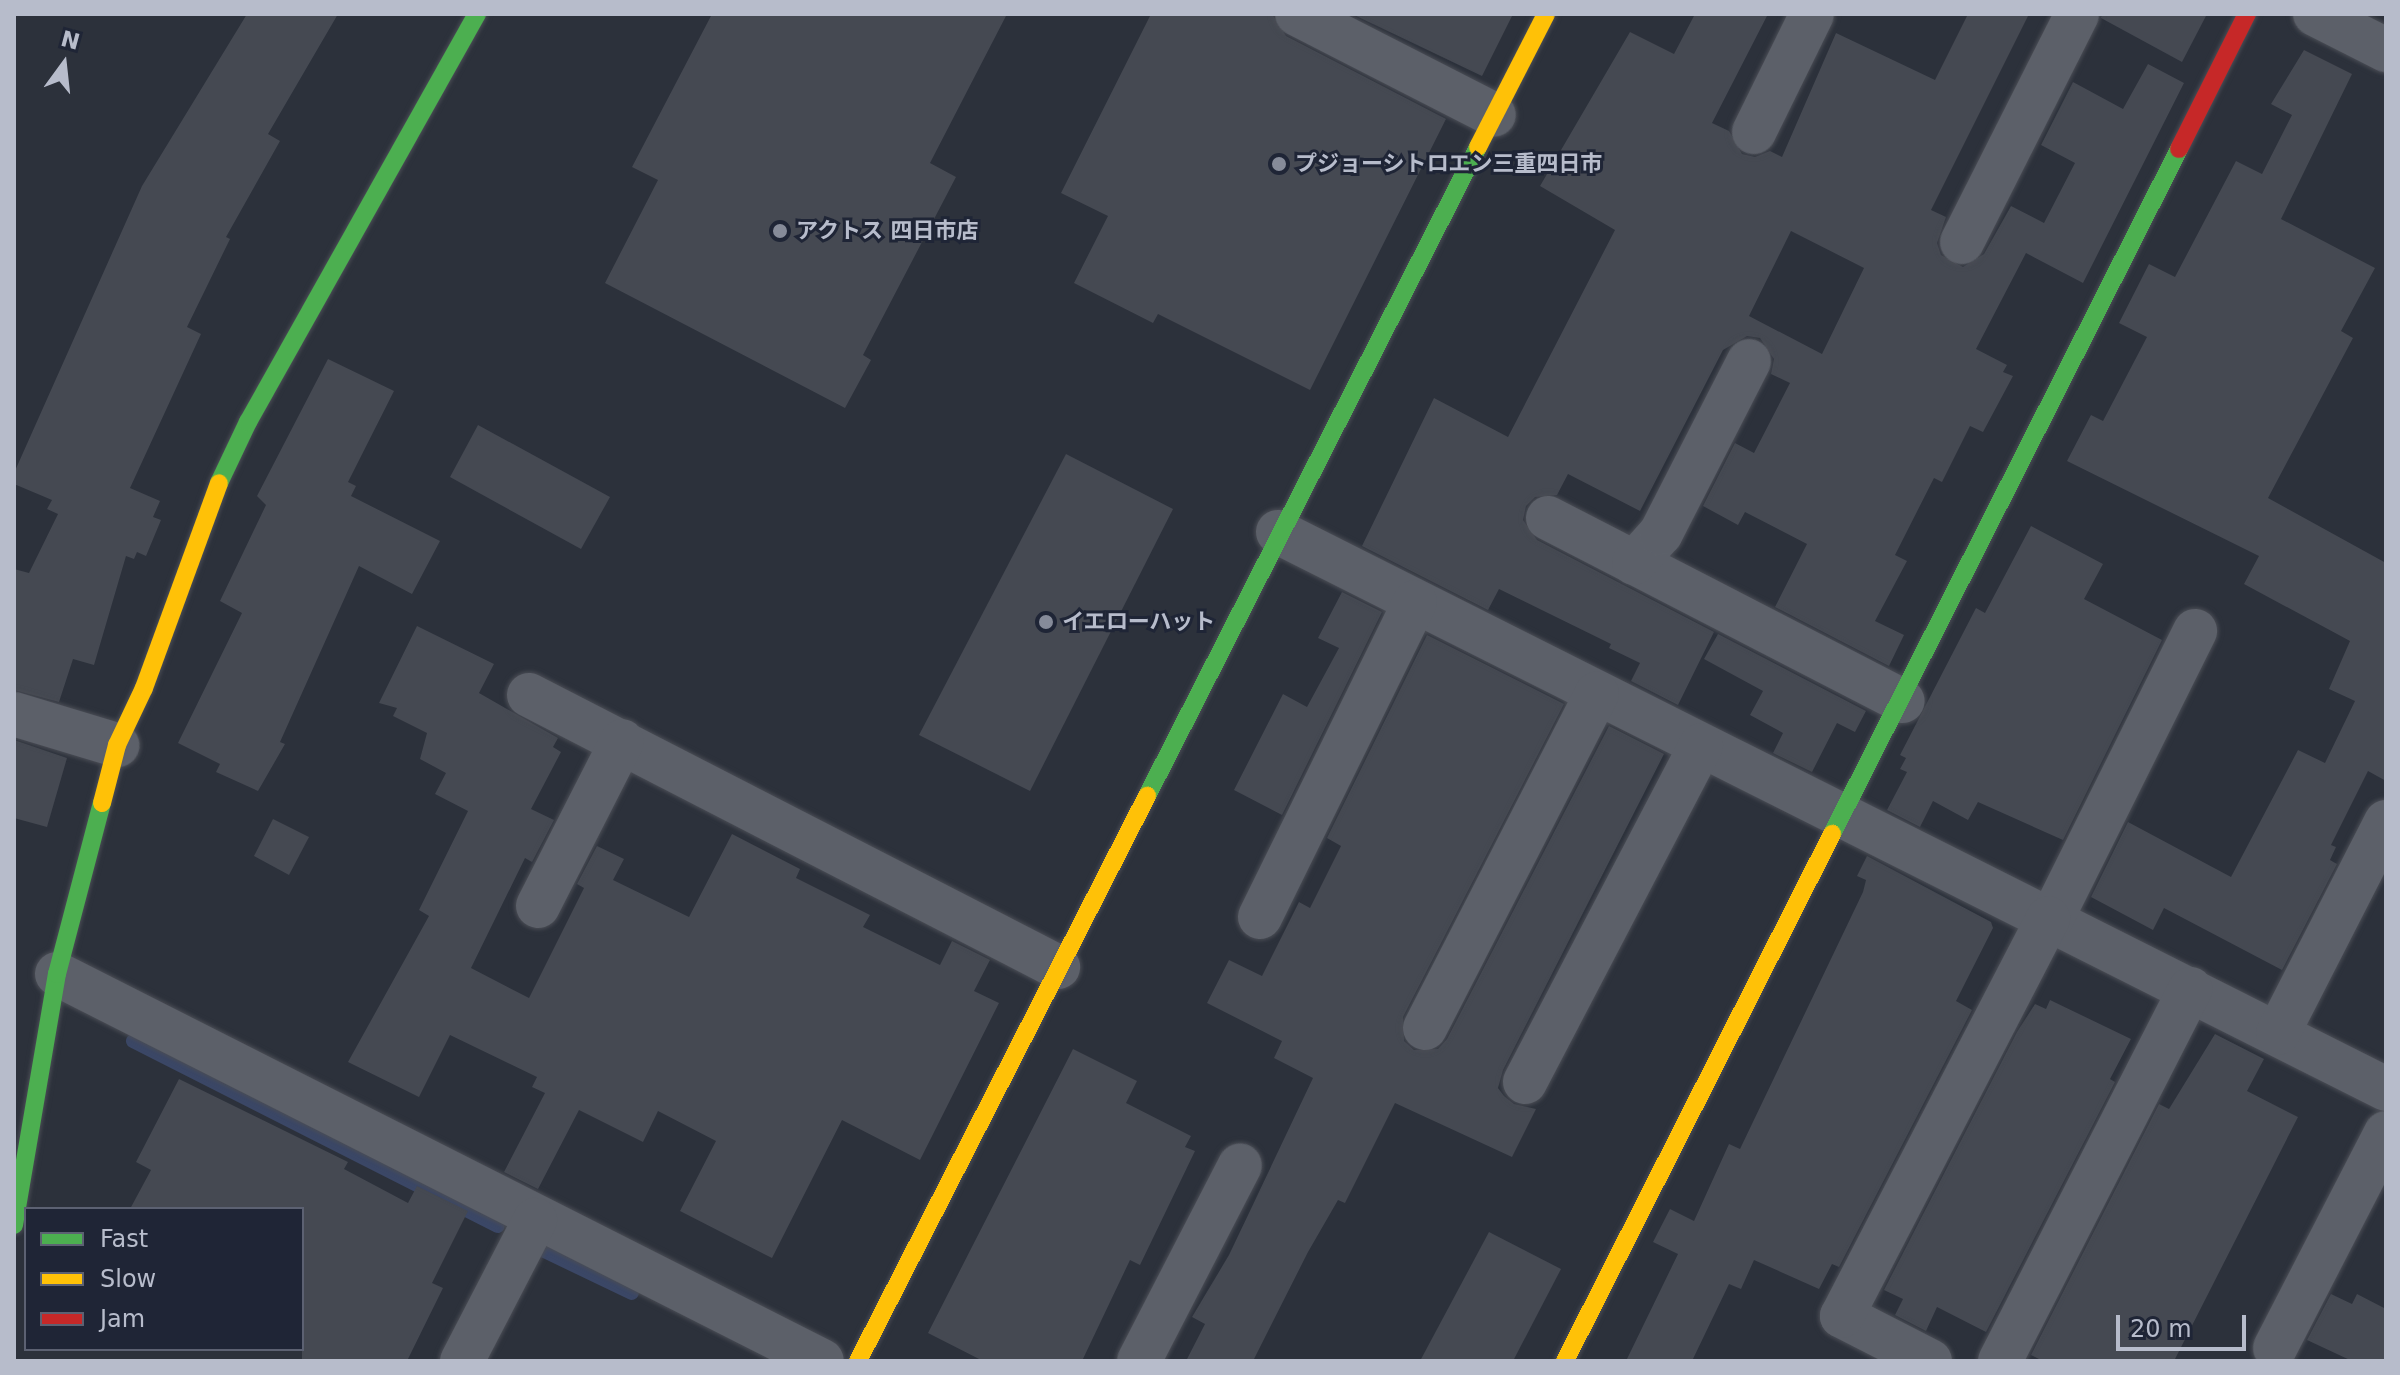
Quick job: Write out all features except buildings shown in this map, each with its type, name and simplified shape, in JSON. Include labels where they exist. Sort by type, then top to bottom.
[{"type":"street","points":[[14,1225],[57,974],[117,745],[144,688],[212,499],[248,422],[307,325],[477,14]]},
{"type":"street","points":[[1297,14],[1494,115]]},
{"type":"street","points":[[858,1361],[1278,532],[1546,14]]},
{"type":"street","points":[[1754,132],[1812,14]]},
{"type":"street","points":[[1962,242],[2077,14]]},
{"type":"street","points":[[1565,1361],[1845,816],[2247,14]]},
{"type":"street","points":[[2315,14],[2386,50]]},
{"type":"street","points":[[1634,563],[1661,533],[1749,361]]},
{"type":"street","points":[[1548,518],[1902,701]]},
{"type":"street","points":[[1278,532],[2386,1089]]},
{"type":"street","points":[[1260,917],[1415,602]]},
{"type":"street","points":[[1930,1361],[1842,1316],[2050,919],[2195,631]]},
{"type":"street","points":[[1425,1028],[1597,694]]},
{"type":"street","points":[[529,695],[1058,967]]},
{"type":"street","points":[[14,714],[117,745]]},
{"type":"street","points":[[538,906],[622,741]]},
{"type":"street","points":[[1525,1082],[1701,745]]},
{"type":"street","points":[[2278,1033],[2386,822]]},
{"type":"street","points":[[57,974],[535,1220],[822,1361]]},
{"type":"street","points":[[2000,1361],[2190,989]]},
{"type":"street","points":[[2275,1348],[2386,1133]]},
{"type":"street","points":[[1139,1361],[1240,1165]]},
{"type":"street","points":[[462,1361],[535,1220]]},
{"type":"waterway","points":[[133,1041],[498,1226]]},
{"type":"waterway","points":[[538,1248],[632,1293]]},
{"type":"traffic: fast","points":[[219,483],[248,422],[477,14]]},
{"type":"traffic: fast","points":[[1147,796],[1478,147]]},
{"type":"traffic: fast","points":[[1832,834],[2179,149]]},
{"type":"traffic: fast","points":[[14,1225],[57,974],[102,803]]},
{"type":"traffic: slow","points":[[1478,147],[1546,14]]},
{"type":"traffic: slow","points":[[102,803],[117,745],[144,688],[219,483]]},
{"type":"traffic: slow","points":[[858,1361],[1147,796]]},
{"type":"traffic: slow","points":[[1565,1361],[1832,834]]},
{"type":"traffic: jam","points":[[2179,149],[2247,14]]},
{"type":"place","name":"プジョーシトロエン三重四日市","points":[[1279,164]]},
{"type":"place","name":"アクトス 四日市店","points":[[780,231]]},
{"type":"place","name":"イエローハット","points":[[1046,622]]}]
